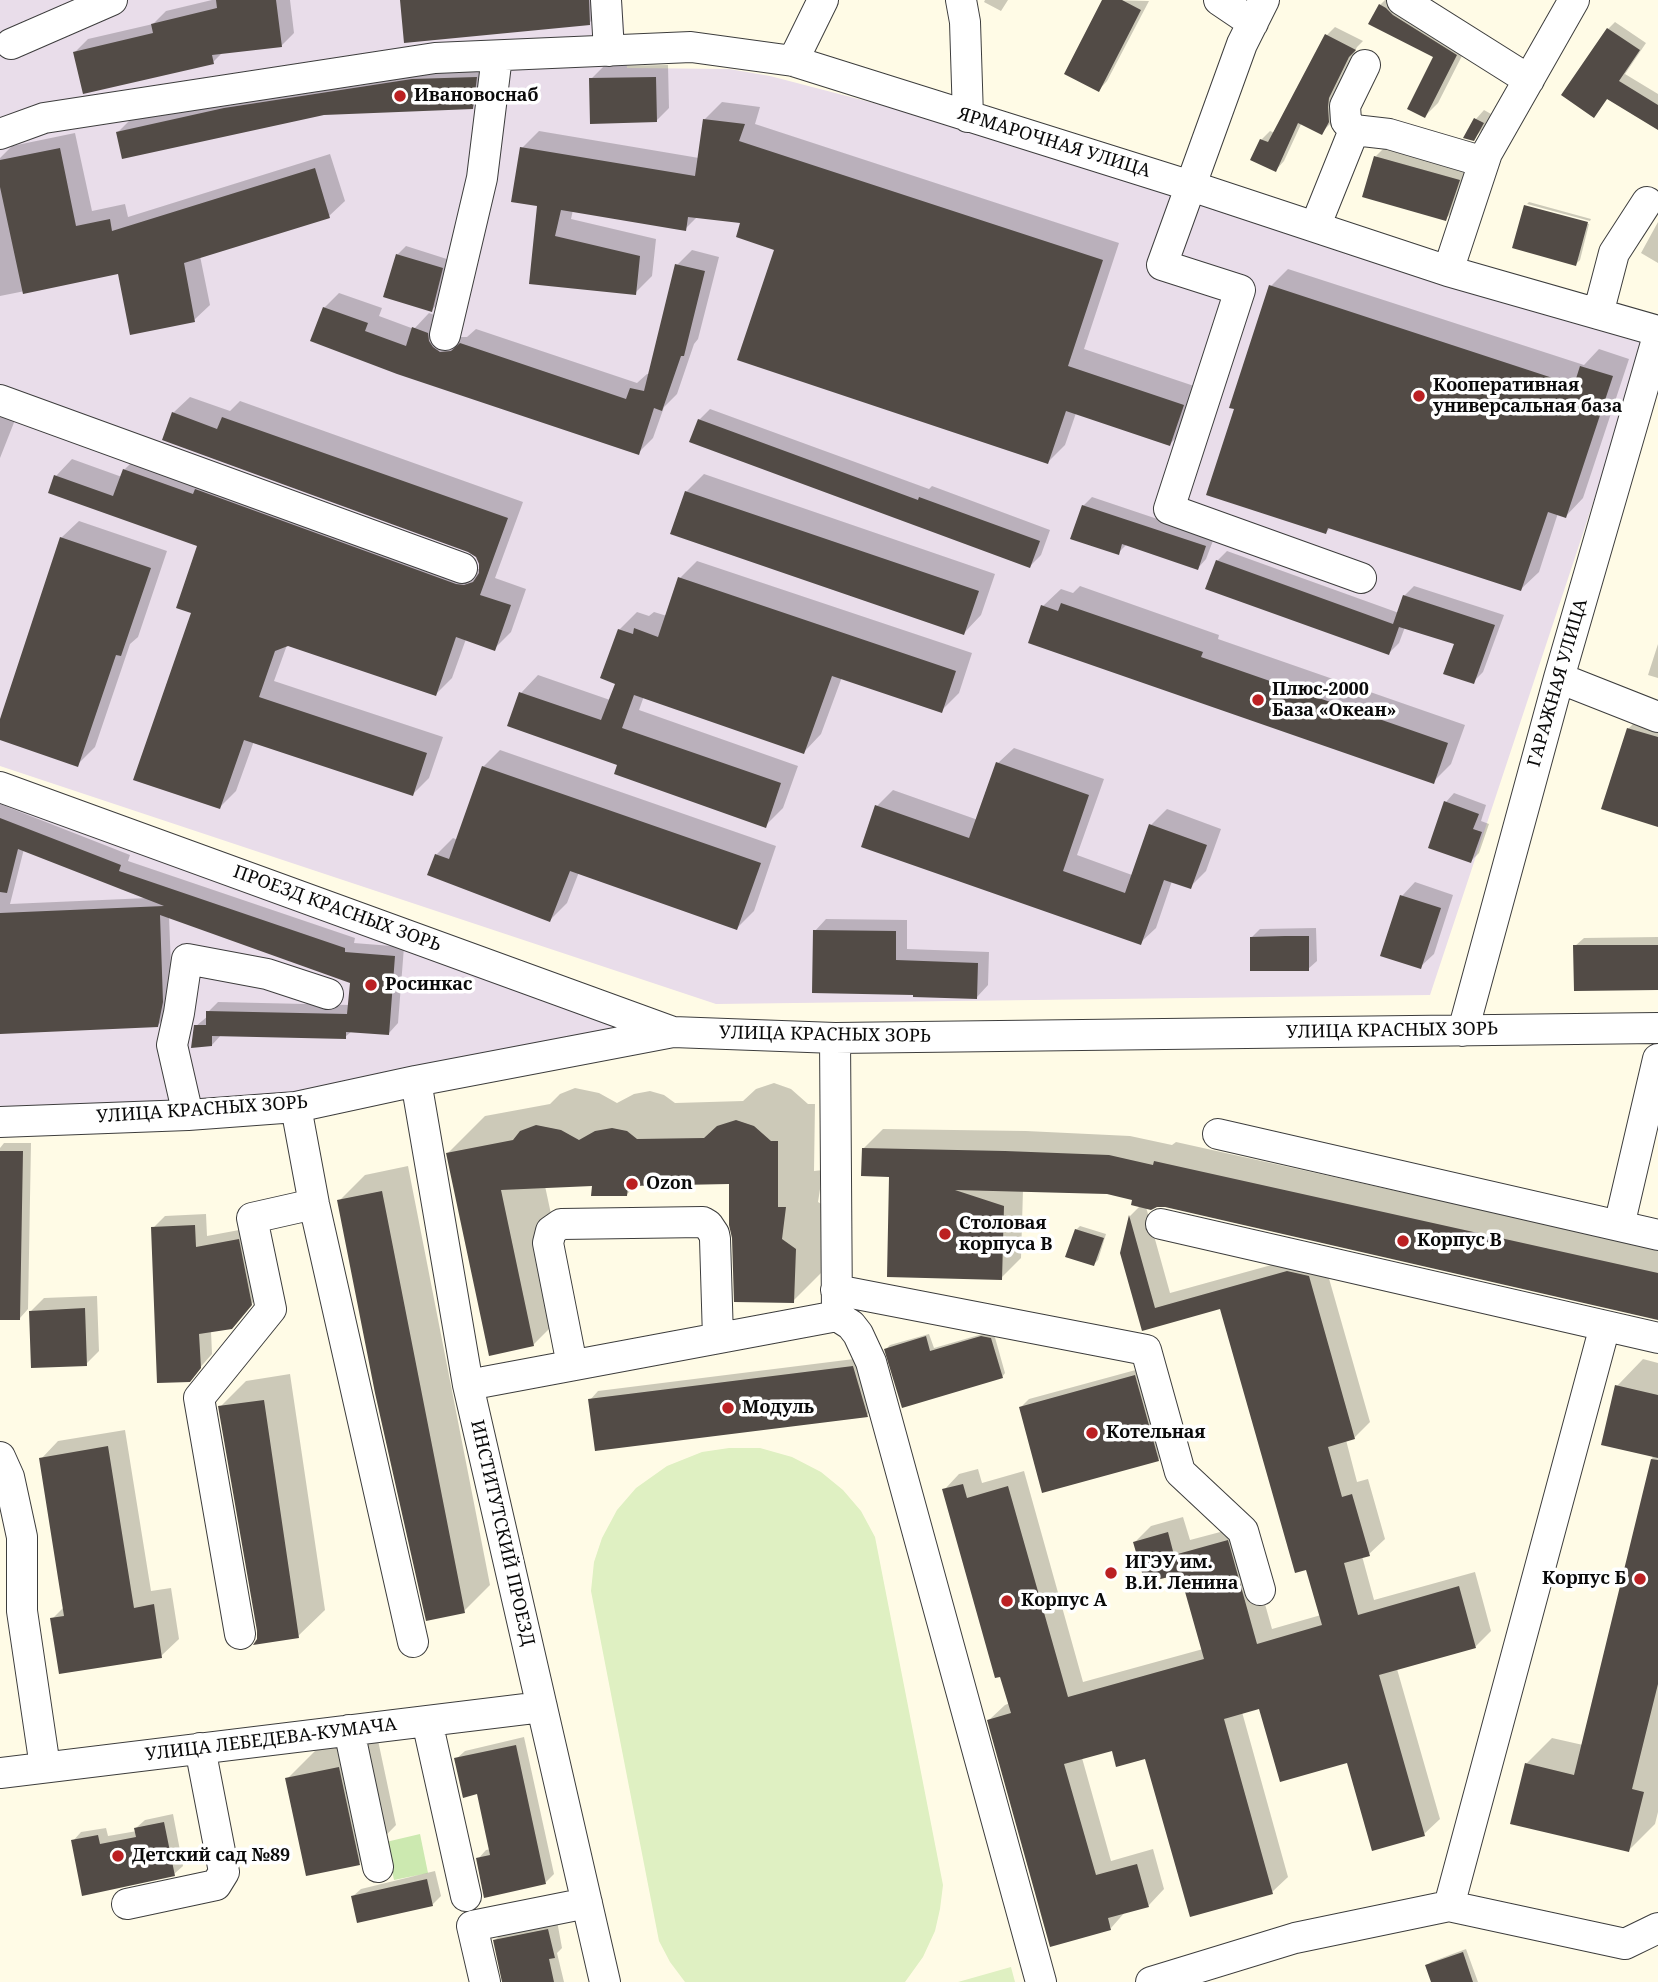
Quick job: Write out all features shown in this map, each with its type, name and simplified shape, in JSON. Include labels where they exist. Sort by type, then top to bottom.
[{"type":"street","points":[[11,44],[112,0]]},
{"type":"street","points":[[606,0],[610,51]]},
{"type":"street","points":[[793,61],[823,0]]},
{"type":"street","points":[[961,0],[965,22],[968,117]]},
{"type":"street","points":[[1219,0],[1258,12],[1242,44],[1162,265],[1240,290],[1169,509],[1362,578]]},
{"type":"street","points":[[1402,0],[1529,80]]},
{"type":"street","points":[[1449,0],[1459,35]]},
{"type":"street","points":[[1448,271],[1487,153],[1574,0]]},
{"type":"street","name":"ЯРМАРОЧНАЯ УЛИЦА","points":[[0,134],[44,118],[435,58],[691,47],[793,61],[1191,186],[1448,271],[1658,334]]},
{"type":"street","points":[[446,335],[482,178],[497,56]]},
{"type":"street","points":[[1365,65],[1345,107],[1346,121],[1354,130],[1389,134],[1484,162]]},
{"type":"street","points":[[1314,227],[1354,130]]},
{"type":"street","points":[[1598,314],[1614,253],[1647,202]]},
{"type":"street","name":"ГАРАЖНАЯ УЛИЦА","points":[[1463,1031],[1559,678],[1658,334]]},
{"type":"street","points":[[0,400],[462,568]]},
{"type":"street","points":[[1559,678],[1658,717]]},
{"type":"street","name":"ПРОЕЗД КРАСНЫХ ЗОРЬ","points":[[0,787],[673,1032]]},
{"type":"street","points":[[188,1115],[172,1045],[187,959],[267,974],[328,994]]},
{"type":"street","name":"УЛИЦА КРАСНЫХ ЗОРЬ","points":[[0,1122],[188,1115],[296,1107],[673,1032],[835,1038],[1658,1028]]},
{"type":"street","points":[[835,1038],[837,1303],[858,1334],[871,1362],[1041,1982]]},
{"type":"street","points":[[1619,1226],[1658,1059]]},
{"type":"street","name":"ИНСТИТУТСКИЙ ПРОЕЗД","points":[[416,1082],[468,1385],[605,1982]]},
{"type":"street","points":[[296,1107],[314,1204],[413,1642]]},
{"type":"street","points":[[1219,1135],[1658,1235]]},
{"type":"street","points":[[240,1634],[199,1398],[271,1308],[252,1218],[314,1204]]},
{"type":"street","points":[[572,1366],[548,1243],[551,1231],[561,1224],[703,1222],[708,1225],[715,1239],[718,1338]]},
{"type":"street","points":[[1161,1224],[1658,1338]]},
{"type":"street","points":[[468,1385],[718,1338],[837,1303],[1146,1350],[1180,1472],[1244,1531],[1260,1590]]},
{"type":"street","points":[[1449,1906],[1605,1326]]},
{"type":"street","points":[[0,1457],[9,1478],[10,1526],[22,1538],[22,1611],[46,1767]]},
{"type":"street","name":"УЛИЦА ЛЕБЕДЕВА-КУМАЧА","points":[[0,1773],[542,1707]]},
{"type":"street","points":[[428,1721],[466,1896]]},
{"type":"street","points":[[349,1730],[378,1867]]},
{"type":"street","points":[[127,1903],[216,1885],[224,1872],[200,1748]]},
{"type":"street","points":[[485,1982],[472,1926],[587,1903]]},
{"type":"street","points":[[1151,1982],[1295,1938],[1449,1906],[1625,1944],[1658,1928]]},
{"type":"shaded area","points":[[0,0],[622,0],[627,68],[729,69],[770,76],[958,125],[1647,340],[1430,995],[716,1004],[0,766]]},
{"type":"shaded area","points":[[0,789],[665,1032],[295,1106],[0,1120]]},
{"type":"green space","points":[[729,1448],[760,1448],[792,1457],[821,1472],[843,1490],[861,1511],[875,1537],[943,1885],[935,1931],[923,1957],[905,1982],[685,1982],[659,1941],[591,1591],[594,1562],[602,1538],[617,1510],[636,1488],[667,1466],[702,1452]]},
{"type":"green space","points":[[420,1834],[428,1873],[394,1880],[386,1842]]},
{"type":"green space","points":[[1011,1967],[1015,1982],[958,1982]]},
{"type":"building","points":[[216,0],[276,0],[282,47],[212,55],[214,64],[83,94],[73,52],[153,33],[151,24],[217,8]]},
{"type":"building","points":[[400,0],[589,0],[590,25],[404,43]]},
{"type":"building","points":[[1102,0],[1122,0],[1141,10],[1099,92],[1064,74]]},
{"type":"building","points":[[1379,4],[1457,55],[1425,118],[1407,109],[1433,57],[1368,24]]},
{"type":"building","points":[[1607,28],[1640,50],[1619,81],[1658,105],[1658,130],[1607,99],[1594,118],[1561,95]]},
{"type":"building","points":[[1325,34],[1356,50],[1349,57],[1329,98],[1329,122],[1322,135],[1298,123],[1276,172],[1250,160],[1260,139],[1268,142]]},
{"type":"building","points":[[477,77],[473,109],[324,115],[122,159],[116,132],[224,108],[412,79]]},
{"type":"building","points":[[656,77],[657,122],[590,124],[589,78]]},
{"type":"building","points":[[1474,118],[1484,123],[1474,141],[1463,138]]},
{"type":"building","points":[[703,119],[745,124],[739,141],[1103,260],[1068,366],[1184,405],[1170,446],[1066,411],[1048,464],[737,360],[774,250],[736,237],[740,223],[688,217],[686,231],[561,210],[555,236],[640,256],[636,295],[529,284],[537,206],[511,202],[520,147],[695,176]]},
{"type":"building","points":[[60,148],[76,226],[110,219],[112,231],[315,168],[330,218],[184,263],[195,322],[130,335],[118,274],[23,294],[0,187],[0,160]]},
{"type":"building","points":[[1374,156],[1460,180],[1446,221],[1362,197]]},
{"type":"building","points":[[1524,205],[1588,222],[1576,266],[1512,248]]},
{"type":"building","points":[[396,254],[443,268],[432,312],[383,297]]},
{"type":"building","points":[[675,264],[705,271],[684,356],[681,356],[662,411],[654,408],[639,455],[397,374],[310,341],[323,307],[368,323],[365,331],[406,346],[412,327],[428,333],[429,341],[440,352],[451,351],[460,343],[626,399],[630,388],[644,391]]},
{"type":"building","name":"Кооперативная универсальная база","points":[[1269,285],[1574,385],[1580,366],[1613,376],[1566,518],[1548,512],[1521,591],[1328,528],[1326,534],[1206,495],[1234,409],[1229,408]]},
{"type":"building","points":[[172,412],[217,429],[222,417],[508,518],[480,595],[511,605],[495,651],[456,637],[436,696],[288,646],[275,651],[259,697],[427,753],[413,796],[244,740],[220,809],[133,780],[191,613],[176,608],[197,546],[48,493],[54,475],[113,496],[123,469],[193,494],[195,489],[456,584],[473,582],[479,573],[476,557],[468,552],[162,440]]},
{"type":"building","points":[[698,419],[918,500],[919,497],[1040,541],[1030,568],[689,442]]},
{"type":"building","points":[[685,491],[979,591],[964,635],[670,534]]},
{"type":"building","points":[[1082,505],[1206,546],[1198,570],[1122,544],[1119,555],[1070,539]]},
{"type":"building","points":[[60,537],[151,568],[121,656],[116,655],[78,767],[0,740],[0,719]]},
{"type":"building","points":[[1216,560],[1393,624],[1403,595],[1495,625],[1474,684],[1443,674],[1454,644],[1399,627],[1389,655],[1205,589]]},
{"type":"building","points":[[678,577],[956,671],[942,713],[832,676],[804,754],[634,695],[622,728],[781,783],[766,828],[614,774],[617,765],[507,726],[519,692],[601,720],[615,684],[600,678],[618,629],[633,634],[634,628],[658,637]]},
{"type":"building","name":"Плюс-2000 База «Океан»","points":[[1061,603],[1203,652],[1201,657],[1448,743],[1434,784],[1028,643],[1041,605],[1058,611]]},
{"type":"building","points":[[1627,728],[1658,737],[1658,827],[1601,809]]},
{"type":"building","points":[[996,762],[1089,795],[1063,871],[1125,893],[1149,824],[1207,845],[1191,889],[1164,880],[1141,945],[861,847],[875,805],[969,838]]},
{"type":"building","points":[[482,766],[761,863],[737,930],[570,871],[550,922],[427,875],[435,854],[449,859]]},
{"type":"building","points":[[1444,801],[1479,814],[1473,829],[1482,832],[1471,863],[1428,848]]},
{"type":"building","points":[[0,818],[121,865],[119,871],[345,948],[345,952],[395,956],[389,1035],[346,1032],[346,1039],[212,1036],[212,1046],[191,1048],[194,1025],[206,1025],[206,1011],[347,1014],[350,983],[160,915],[163,1002],[158,1027],[0,1034],[0,913],[164,906],[18,849],[7,893],[0,892]]},
{"type":"building","points":[[1400,895],[1441,908],[1421,969],[1380,956]]},
{"type":"building","points":[[813,930],[896,931],[896,960],[978,963],[977,999],[812,993]]},
{"type":"building","points":[[1309,936],[1309,971],[1250,971],[1250,937]]},
{"type":"building","points":[[1573,945],[1658,945],[1658,990],[1574,991]]},
{"type":"building","points":[[736,1120],[754,1126],[771,1141],[778,1141],[778,1207],[786,1207],[782,1239],[796,1249],[794,1303],[734,1302],[729,1184],[628,1186],[627,1196],[591,1196],[592,1186],[501,1190],[534,1346],[489,1356],[446,1153],[513,1140],[520,1131],[536,1125],[561,1130],[579,1140],[595,1131],[612,1128],[627,1131],[637,1139],[704,1138],[717,1126]]},
{"type":"building","name":"Корпус В","points":[[862,1148],[1109,1155],[1153,1165],[1154,1161],[1658,1273],[1658,1320],[1165,1207],[1151,1210],[1131,1205],[1132,1200],[1107,1194],[955,1190],[1004,1206],[1002,1280],[887,1277],[889,1177],[861,1176]]},
{"type":"building","points":[[0,1151],[23,1151],[20,1320],[0,1320]]},
{"type":"building","points":[[382,1191],[465,1613],[426,1621],[375,1393],[337,1200]]},
{"type":"building","name":"Корпус А","points":[[1129,1215],[1155,1308],[1287,1271],[1309,1276],[1355,1439],[1328,1447],[1342,1497],[1352,1494],[1370,1556],[1344,1563],[1358,1615],[1459,1586],[1476,1648],[1379,1675],[1425,1836],[1372,1851],[1347,1763],[1280,1782],[1259,1709],[1224,1719],[1273,1894],[1190,1917],[1145,1759],[1116,1767],[1112,1751],[1064,1764],[1096,1875],[1137,1864],[1149,1907],[1108,1918],[1111,1930],[1050,1947],[987,1720],[1011,1713],[1000,1677],[995,1678],[942,1489],[963,1484],[967,1498],[1008,1486],[1068,1697],[1204,1659],[1180,1574],[1145,1583],[1133,1542],[1168,1532],[1174,1555],[1228,1540],[1257,1644],[1322,1625],[1306,1570],[1295,1573],[1220,1309],[1142,1331],[1120,1253]]},
{"type":"building","points":[[195,1225],[196,1247],[239,1239],[252,1305],[232,1329],[199,1334],[201,1368],[190,1382],[157,1383],[151,1227]]},
{"type":"building","points":[[1075,1229],[1104,1238],[1094,1266],[1065,1257]]},
{"type":"building","points":[[85,1308],[87,1366],[31,1368],[29,1311]]},
{"type":"building","points":[[926,1336],[930,1351],[981,1336],[991,1338],[1003,1378],[902,1408],[884,1349]]},
{"type":"building","name":"Модуль","points":[[853,1366],[868,1417],[595,1451],[588,1399]]},
{"type":"building","name":"Котельная","points":[[1135,1375],[1159,1461],[1042,1493],[1019,1407]]},
{"type":"building","points":[[1615,1385],[1658,1395],[1658,1458],[1601,1445]]},
{"type":"building","points":[[264,1400],[299,1638],[253,1645],[257,1639],[257,1631],[218,1406]]},
{"type":"building","points":[[108,1446],[134,1608],[154,1604],[162,1658],[59,1674],[50,1618],[64,1616],[39,1458]]},
{"type":"building","name":"Корпус Б","points":[[1651,1459],[1658,1460],[1658,1684],[1632,1789],[1644,1792],[1629,1852],[1510,1824],[1525,1763],[1574,1775]]},
{"type":"building","points":[[516,1745],[546,1884],[484,1898],[476,1858],[490,1855],[477,1794],[463,1798],[454,1758]]},
{"type":"building","points":[[339,1767],[360,1865],[306,1876],[285,1778]]},
{"type":"building","points":[[164,1822],[175,1876],[82,1896],[71,1840],[98,1835],[100,1844],[136,1837],[134,1828]]},
{"type":"building","points":[[427,1879],[433,1906],[357,1923],[351,1896]]},
{"type":"building","points":[[548,1929],[555,1958],[549,1959],[554,1982],[502,1982],[493,1940]]},
{"type":"building","points":[[1463,1952],[1473,1982],[1431,1982],[1425,1965]]},
{"type":"place","name":"Ивановоснаб","points":[[400,96]]},
{"type":"place","name":"Кооперативная универсальная база","points":[[1419,396]]},
{"type":"place","name":"Плюс-2000 База «Океан»","points":[[1258,700]]},
{"type":"place","name":"Росинкас","points":[[371,985]]},
{"type":"place","name":"Ozon","points":[[632,1184]]},
{"type":"place","name":"Столовая корпуса В","points":[[945,1234]]},
{"type":"place","name":"Корпус В","points":[[1403,1241]]},
{"type":"place","name":"Модуль","points":[[728,1408]]},
{"type":"place","name":"Котельная","points":[[1092,1433]]},
{"type":"place","name":"ИГЭУ им. В.И. Ленина","points":[[1111,1573]]},
{"type":"place","name":"Корпус Б","points":[[1640,1579]]},
{"type":"place","name":"Корпус А","points":[[1007,1601]]},
{"type":"place","name":"Детский сад №89","points":[[118,1856]]}]
